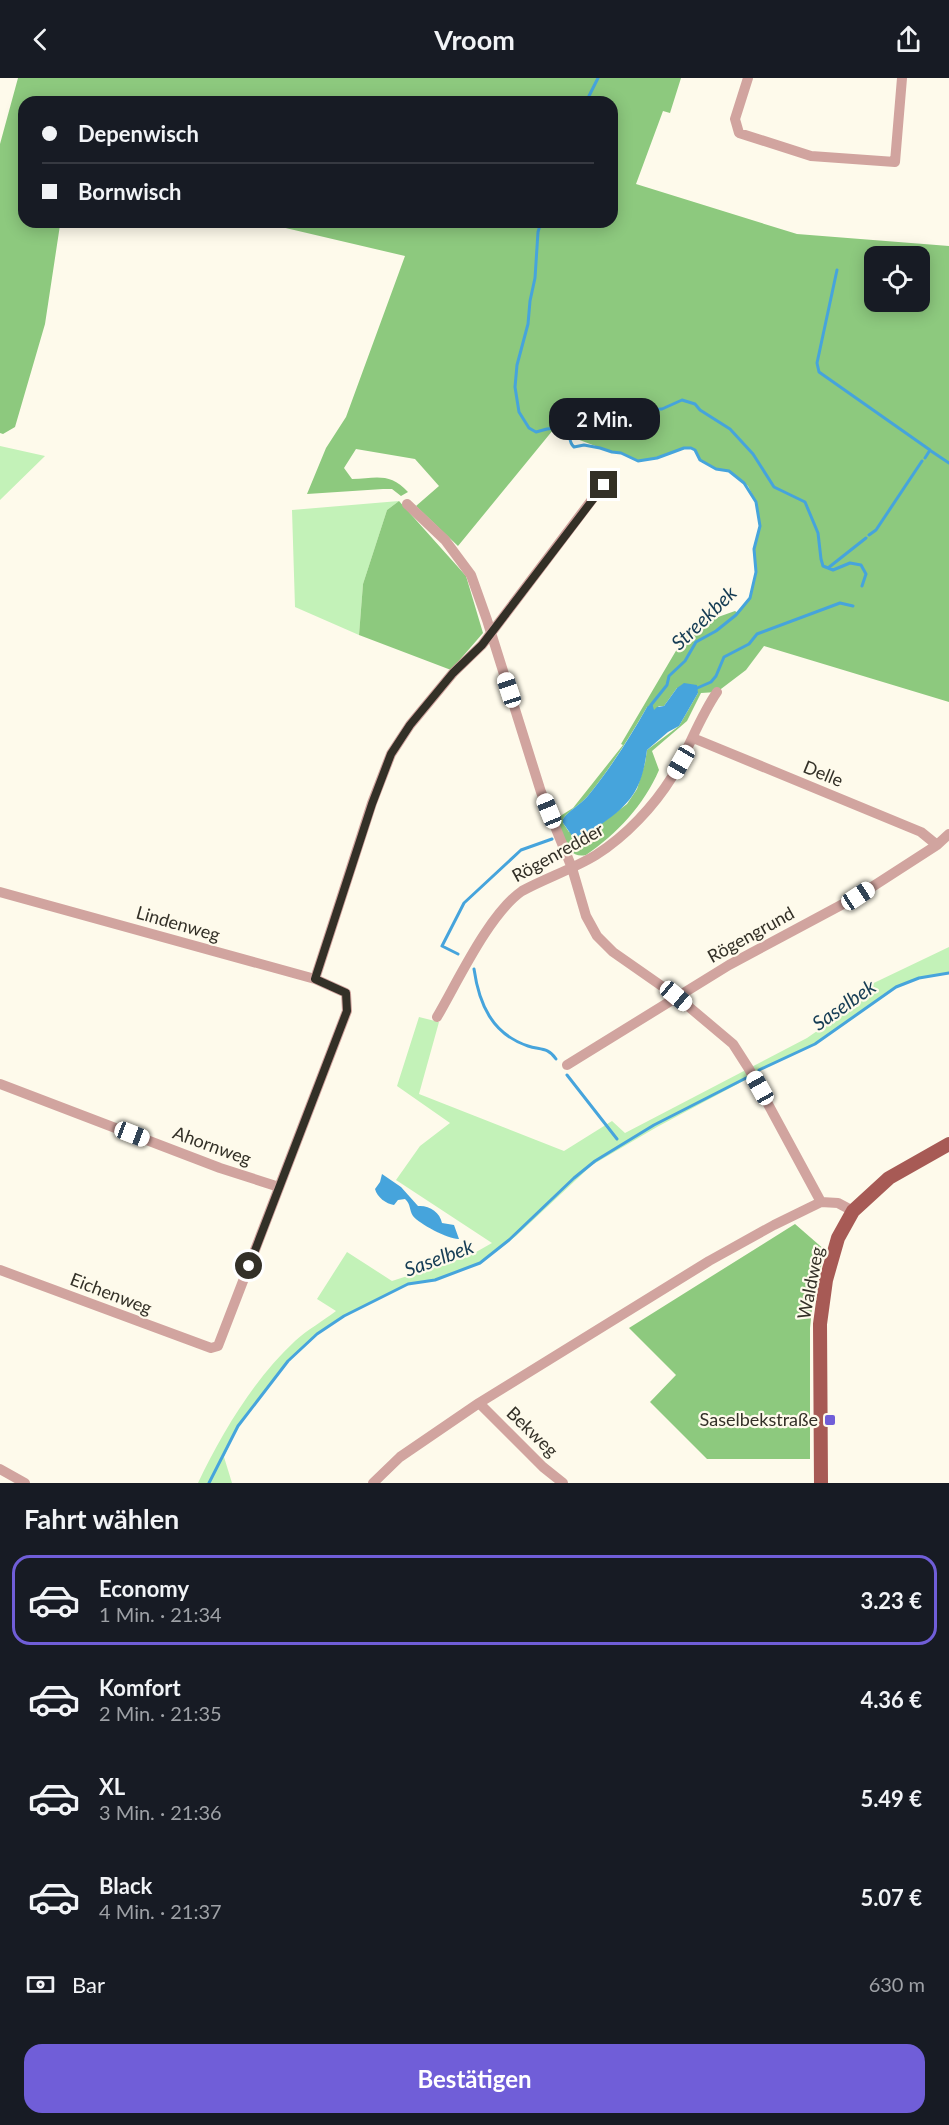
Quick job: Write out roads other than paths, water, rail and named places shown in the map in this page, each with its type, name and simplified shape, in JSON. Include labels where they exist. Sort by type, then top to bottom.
[{"type":"main road","name":"Waldweg","points":[[821,1483],[820,1324],[826,1280],[838,1238],[853,1211],[889,1178],[949,1144]]},
{"type":"street","points":[[748,78],[735,119],[739,133],[811,156],[895,162],[902,78]]},
{"type":"street","points":[[315,979],[372,804],[391,754],[410,725],[453,673],[482,645],[594,497],[612,477]]},
{"type":"street","points":[[407,504],[445,540],[471,574],[541,792],[572,868],[586,916],[597,936],[613,952],[676,996],[733,1044],[749,1069],[821,1202]]},
{"type":"street","name":"Rögenredder","points":[[437,1017],[503,907],[522,891],[597,854],[614,842],[636,821],[671,778],[707,706],[717,692]]},
{"type":"street","name":"Delle","points":[[693,738],[921,832],[937,845]]},
{"type":"street","name":"Rögengrund","points":[[567,1065],[729,965],[858,896],[937,845],[949,834]]},
{"type":"street","name":"Lindenweg","points":[[0,892],[315,979],[346,993],[347,1011],[279,1187]]},
{"type":"street","name":"Ahornweg","points":[[0,1084],[220,1168],[279,1187]]},
{"type":"street","name":"Eichenweg","points":[[0,1270],[211,1348],[218,1346],[279,1187]]},
{"type":"street","points":[[373,1483],[400,1457],[479,1403],[709,1261],[821,1202],[838,1203],[853,1211]]},
{"type":"street","name":"Bekweg","points":[[479,1403],[543,1467],[563,1483]]},
{"type":"street","points":[[0,1469],[25,1483]]},
{"type":"water","points":[[684,683],[697,685],[698,693],[679,726],[647,750],[639,784],[629,800],[596,828],[573,837],[563,823],[563,819],[587,797],[604,776],[647,707],[652,703],[654,710],[664,706],[677,688]]},
{"type":"water","points":[[382,1174],[401,1187],[418,1206],[433,1210],[442,1223],[454,1225],[459,1239],[442,1234],[416,1219],[405,1199],[398,1200],[394,1205],[382,1200],[375,1189]]},
{"type":"waterway","name":"Streekbek","points":[[589,96],[598,78]]},
{"type":"waterway","name":"Streekbek","points":[[539,228],[528,324],[517,365],[515,387],[519,412],[529,428],[536,432],[566,427],[574,447],[584,445],[600,448],[621,453],[638,461],[691,448],[695,450],[700,460],[716,469],[729,471],[744,483],[756,502],[760,526],[754,549],[756,572],[750,598],[736,615],[716,631],[696,642],[685,661],[669,676],[667,685],[651,705]]},
{"type":"waterway","points":[[837,270],[817,363],[819,372],[930,450],[925,458]]},
{"type":"waterway","points":[[642,410],[662,409],[682,400],[695,404],[700,410],[730,429],[753,454],[774,487],[805,502],[818,533],[823,566],[833,570],[850,563],[861,565],[866,574],[862,586]]},
{"type":"waterway","points":[[931,451],[949,463]]},
{"type":"waterway","points":[[869,535],[876,530],[922,461]]},
{"type":"waterway","points":[[828,568],[866,538]]},
{"type":"waterway","points":[[695,689],[711,682],[724,657],[749,644],[757,634],[840,603],[853,606]]},
{"type":"waterway","name":"Streekbek","points":[[458,954],[442,946],[464,903],[521,850],[552,839]]},
{"type":"waterway","name":"Streekbek","points":[[474,969],[479,994],[496,1026],[516,1041],[547,1051],[556,1059]]},
{"type":"waterway","name":"Saselbek","points":[[759,1070],[815,1044],[896,987],[919,978],[949,973]]},
{"type":"waterway","name":"Streekbek","points":[[567,1075],[617,1139]]},
{"type":"waterway","name":"Saselbek","points":[[209,1483],[238,1426],[288,1361],[317,1334],[344,1316],[408,1284],[435,1280],[480,1263],[509,1240],[595,1161],[654,1125],[746,1078]]},
{"type":"place","name":"Saselbekstraße","points":[[830,1420]]}]
